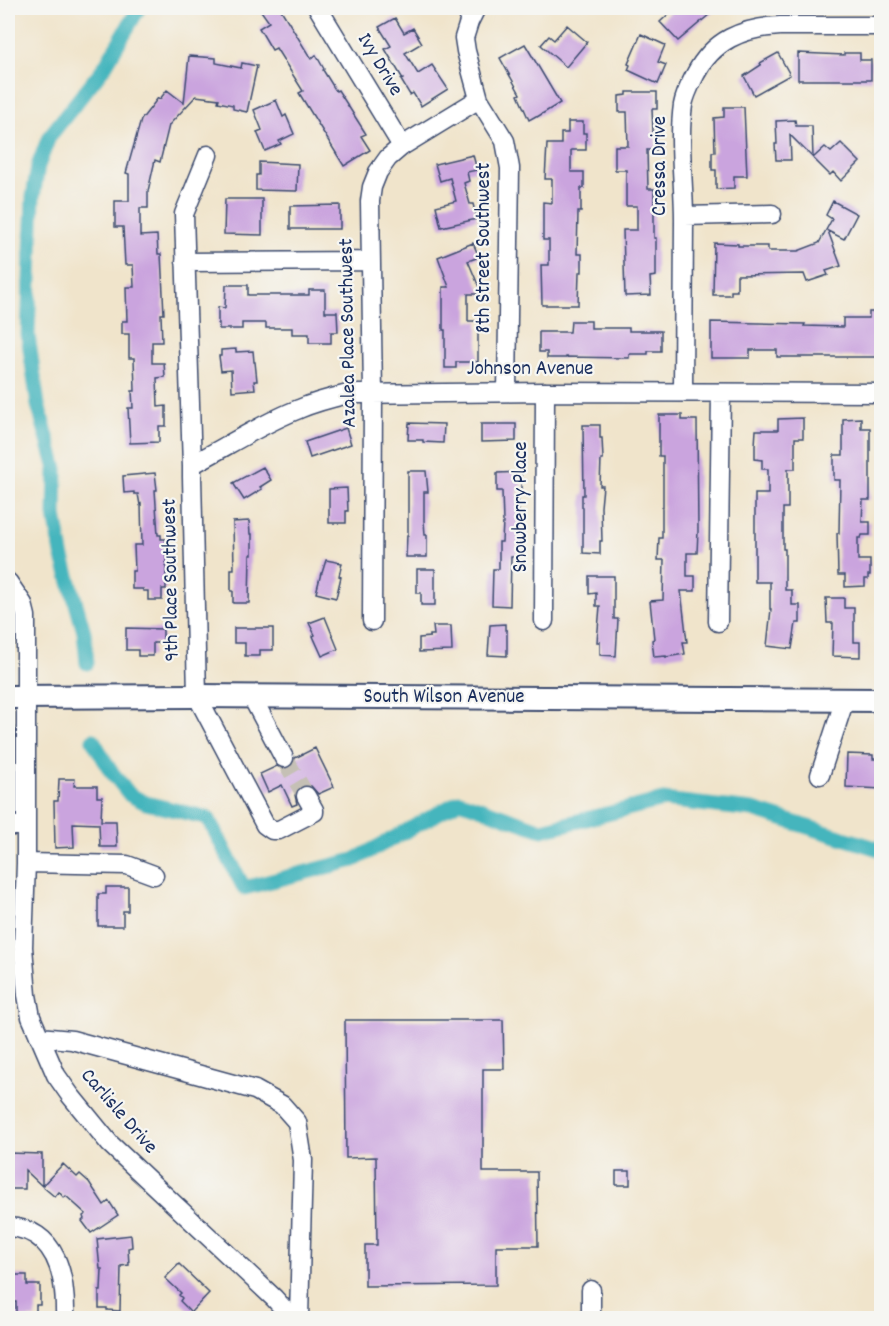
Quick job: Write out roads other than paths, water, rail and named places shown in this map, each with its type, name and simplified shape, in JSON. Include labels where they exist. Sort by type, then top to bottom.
[{"type":"main road","name":"South Wilson Avenue","points":[[16,697],[882,700]]},
{"type":"street","name":"Ivy Drive","points":[[318,8],[402,146]]},
{"type":"street","name":"8th Street Southwest","points":[[476,8],[464,38],[471,72],[479,99],[505,141],[510,168],[507,392]]},
{"type":"street","name":"Cressa Drive","points":[[683,392],[684,216],[681,122],[683,102],[700,64],[720,44],[741,32],[768,26],[882,26]]},
{"type":"street","name":"Azalea Place Southwest","points":[[372,621],[373,393],[370,201],[372,187],[378,172],[388,158],[402,146],[479,99]]},
{"type":"street","name":"9th Place Southwest","points":[[197,696],[194,465],[184,214],[208,155]]},
{"type":"street","points":[[684,216],[772,214]]},
{"type":"street","points":[[185,262],[371,261]]},
{"type":"street","name":"Snowberry Place","points":[[544,621],[545,392]]},
{"type":"street","points":[[717,622],[721,393]]},
{"type":"street","name":"Johnson Avenue","points":[[194,465],[262,426],[298,409],[348,394],[882,393]]},
{"type":"street","name":"Carlisle Drive","points":[[8,582],[23,604],[26,616],[16,697],[17,826],[26,863],[15,947],[31,1017],[56,1074],[110,1144],[292,1318]]},
{"type":"street","points":[[197,696],[265,825],[272,830],[279,830],[314,812],[306,796]]},
{"type":"street","points":[[252,697],[284,758]]},
{"type":"street","points":[[820,775],[845,699]]},
{"type":"street","points":[[26,863],[127,865],[154,875]]},
{"type":"street","points":[[39,1037],[72,1040],[255,1090],[282,1105],[297,1122],[303,1160],[299,1318]]},
{"type":"street","points":[[8,1227],[32,1232],[47,1244],[57,1259],[64,1292],[65,1318]]},
{"type":"street","points":[[591,1290],[591,1318]]},
{"type":"waterway","points":[[87,663],[84,632],[62,554],[55,515],[56,469],[38,405],[28,335],[33,197],[38,166],[49,137],[105,66],[139,8]]},
{"type":"waterway","points":[[93,740],[110,770],[130,795],[146,803],[208,818],[244,888],[354,860],[460,801],[542,830],[663,800],[753,810],[882,850]]},
{"type":"tunnel","points":[[284,758],[306,796]]}]
